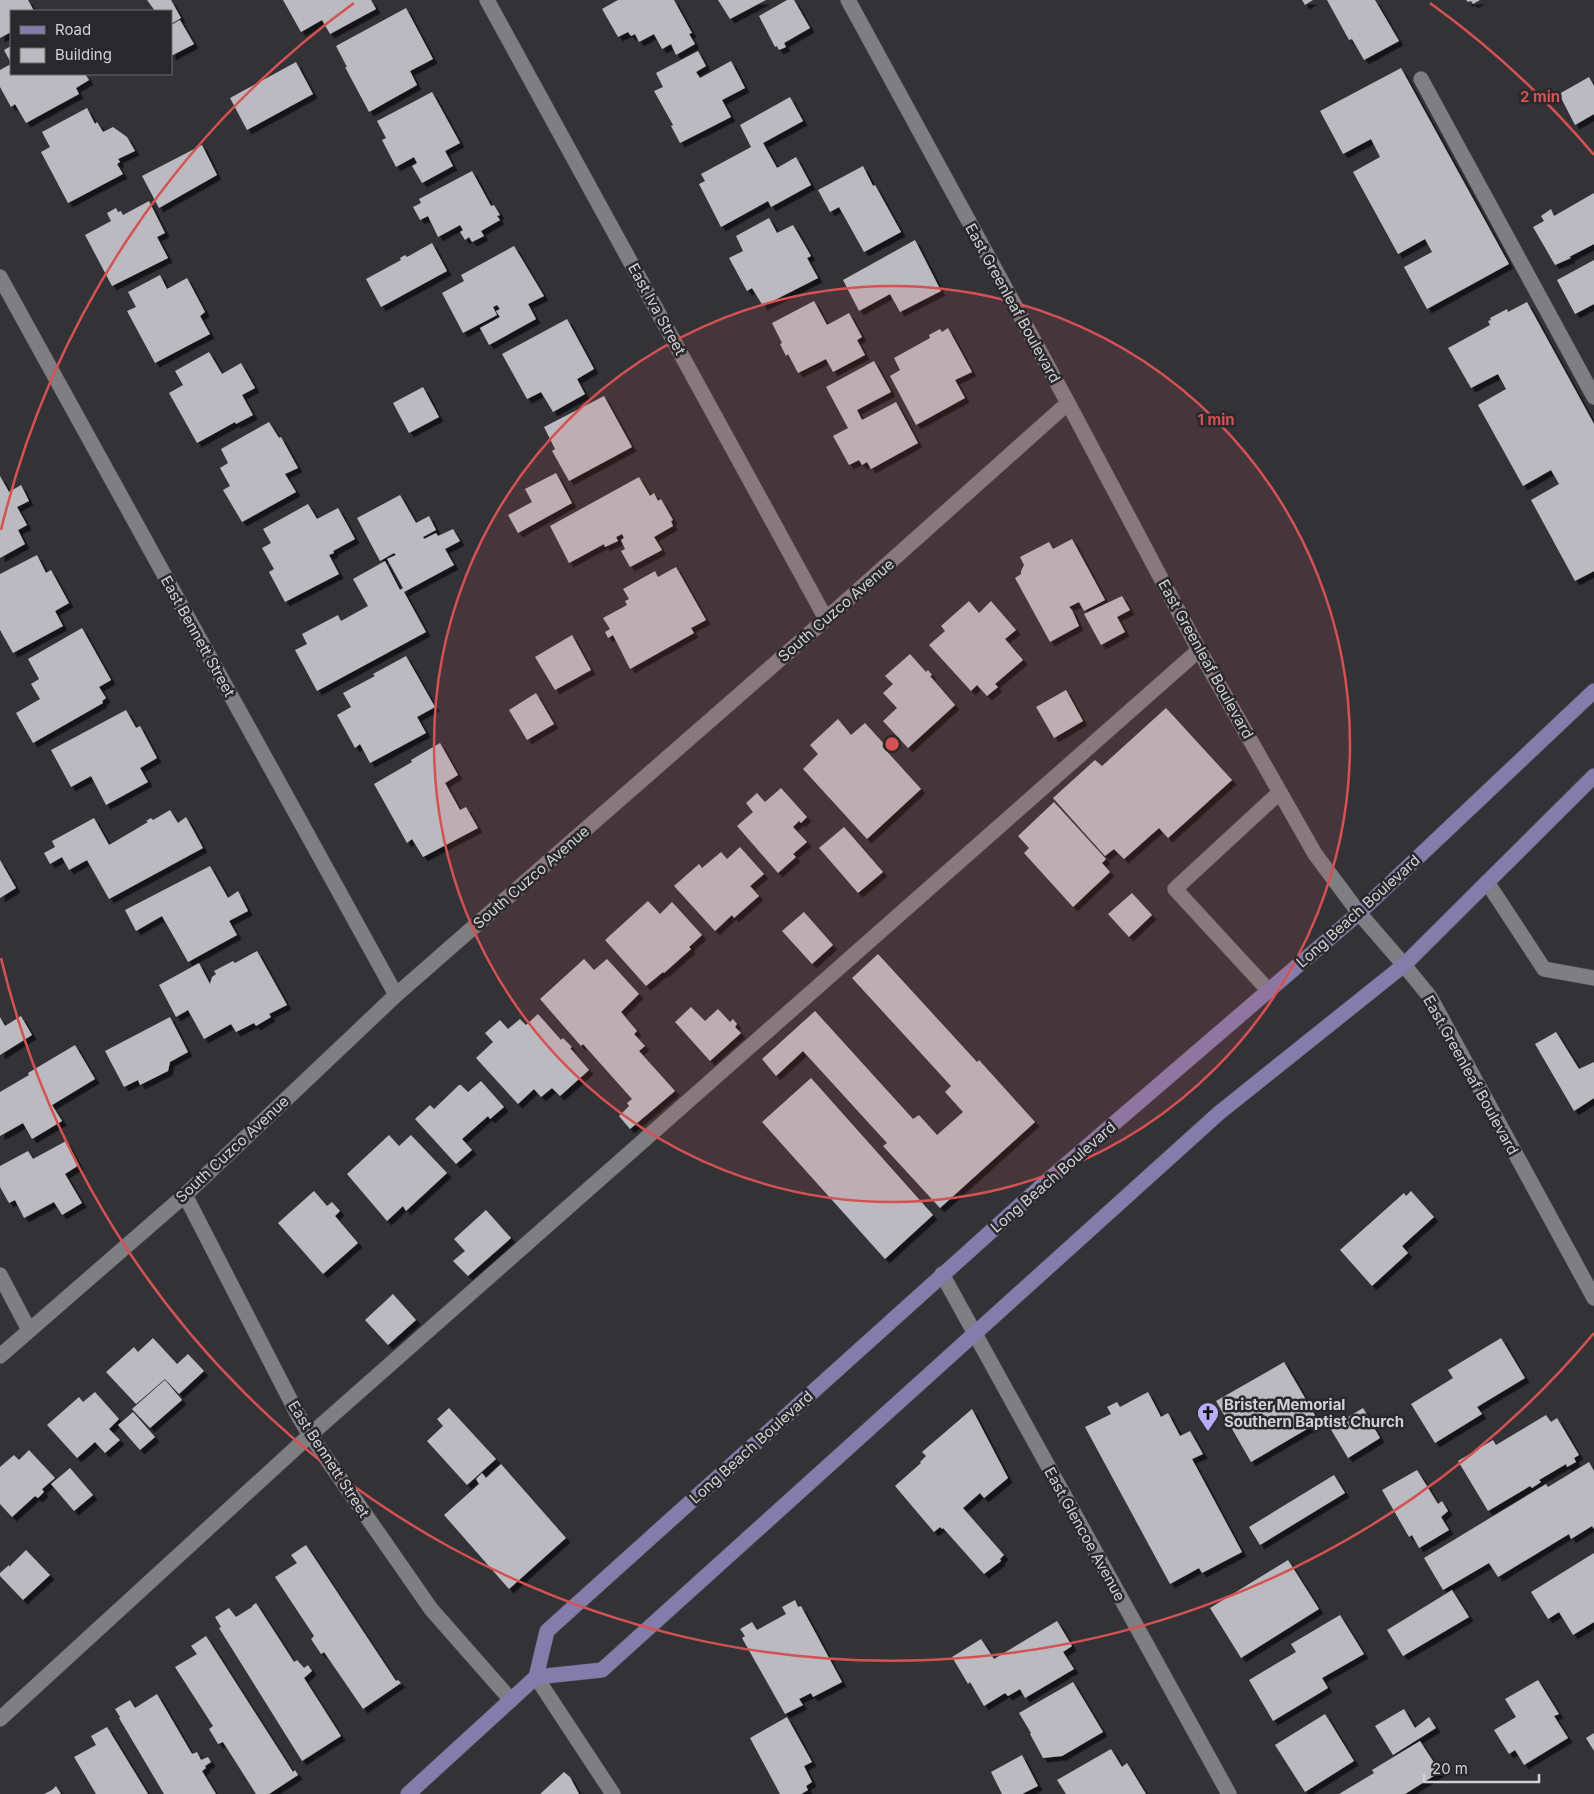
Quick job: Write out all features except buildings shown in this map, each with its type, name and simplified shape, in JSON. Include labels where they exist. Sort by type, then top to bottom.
[{"type":"main road","name":"Long Beach Boulevard","points":[[536,1677],[547,1631],[1047,1181],[1359,913],[1594,691]]},
{"type":"main road","points":[[408,1794],[536,1677],[602,1670],[1219,1113],[1404,965],[1594,776]]},
{"type":"street","name":"East Iva Street","points":[[487,0],[826,619]]},
{"type":"street","name":"East Greenleaf Boulevard","points":[[848,0],[1068,403],[1199,650],[1315,854],[1359,913],[1430,997],[1594,1298]]},
{"type":"street","points":[[1421,79],[1594,397]]},
{"type":"street","name":"East Bennett Street","points":[[0,277],[396,995]]},
{"type":"street","name":"South Cuzco Avenue","points":[[0,1356],[185,1194],[396,995],[826,619],[1068,403]]},
{"type":"street","points":[[0,1719],[310,1435],[1199,650]]},
{"type":"street","points":[[1269,990],[1175,889],[1280,792]]},
{"type":"street","points":[[1487,882],[1544,969],[1594,978]]},
{"type":"street","name":"East Bennett Street","points":[[185,1194],[310,1435],[431,1610],[511,1700]]},
{"type":"street","name":"East Glencoe Avenue","points":[[942,1274],[1228,1794]]},
{"type":"street","points":[[0,1276],[29,1330]]},
{"type":"street","points":[[536,1677],[613,1794]]},
{"type":"place","name":"Brister Memorial Southern Baptist Church","points":[[1208,1432]]}]
